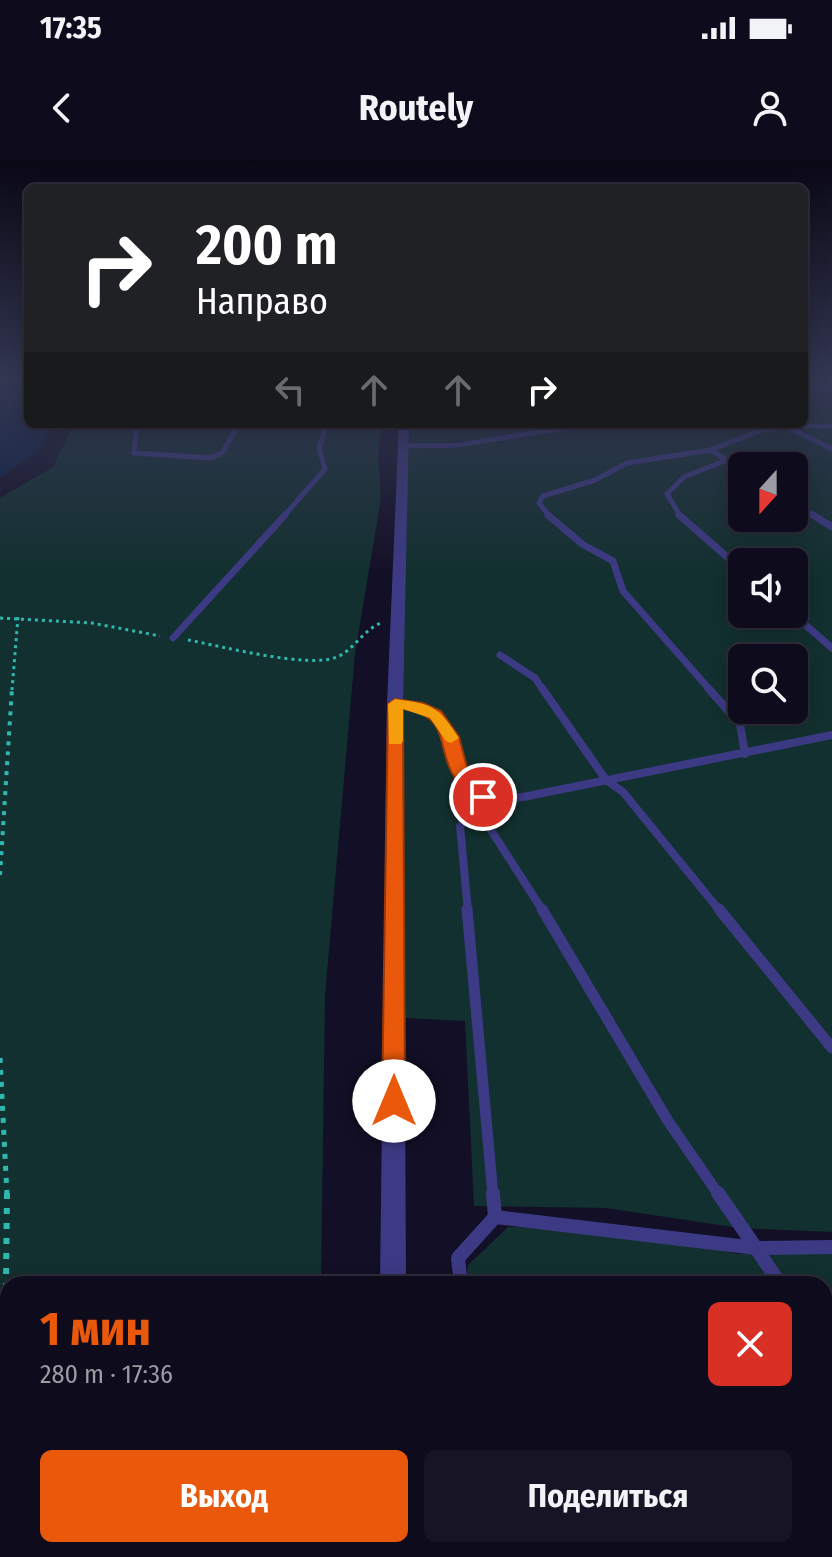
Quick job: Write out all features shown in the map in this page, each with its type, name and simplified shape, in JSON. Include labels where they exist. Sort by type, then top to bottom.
[{"type":"street","points":[[393,1276],[395,704],[404,446]]},
{"type":"lane","points":[[135,446],[134,453],[210,458],[222,453],[226,446]]},
{"type":"lane","points":[[173,638],[325,469],[320,446]]},
{"type":"lane","points":[[720,446],[627,463],[595,480],[543,496],[539,503],[548,516],[593,553],[613,561],[623,591],[740,724],[745,754]]},
{"type":"lane","points":[[710,450],[727,460]]},
{"type":"lane","points":[[727,460],[684,477],[667,494],[680,516],[728,558]]},
{"type":"lane","points":[[808,511],[832,527]]},
{"type":"lane","points":[[808,627],[832,648]]},
{"type":"lane","points":[[500,655],[535,678],[606,780],[623,792],[832,1048]]},
{"type":"lane","points":[[395,704],[417,707],[435,715],[451,737],[460,772],[483,797],[523,797],[832,735]]},
{"type":"lane","points":[[460,1276],[458,1258],[495,1217],[460,826],[478,810],[483,797]]},
{"type":"lane","points":[[478,810],[532,892],[668,1121],[775,1276]]},
{"type":"lane","points":[[495,1217],[756,1248],[832,1247]]},
{"type":"path","points":[[0,875],[7,819],[10,710],[18,617]]},
{"type":"path","points":[[0,618],[92,623],[307,659],[335,658],[358,641],[371,626],[397,619]]},
{"type":"path","points":[[0,1058],[7,1187],[6,1276]]},
{"type":"green space","points":[[63,446],[379,446],[381,498],[355,654],[325,995],[321,1276],[0,1276],[0,498],[53,467]]},
{"type":"green space","points":[[832,446],[832,1232],[739,1228],[606,1208],[474,1206],[465,1021],[388,1017],[402,448]]},
{"type":"green space","points":[[508,1227],[608,1228],[737,1254],[832,1254],[832,1276],[467,1276],[468,1265]]},
{"type":"water","points":[[0,446],[40,446],[36,452],[0,478]]},
{"type":"slow traffic","points":[[395,741],[395,704],[417,707],[435,715],[451,738]]},
{"type":"route","points":[[394,1101],[395,704],[417,707],[435,715],[451,737],[460,772],[483,797]]}]
